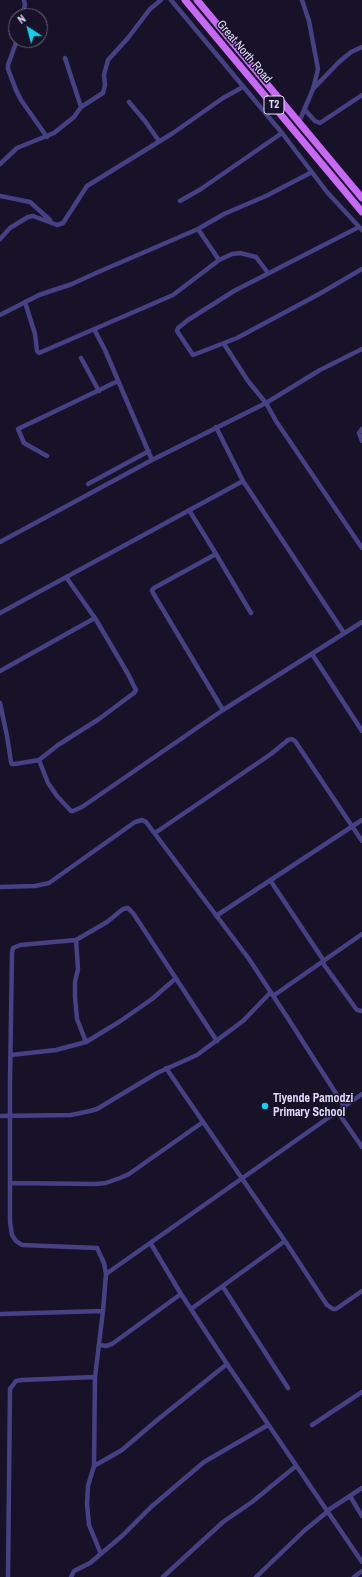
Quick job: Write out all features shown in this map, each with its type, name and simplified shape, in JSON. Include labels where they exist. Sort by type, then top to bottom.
[{"type":"main road","name":"Great North Road","points":[[185,0],[362,212]]},
{"type":"main road","name":"Great North Road","points":[[197,0],[362,198]]},
{"type":"street","points":[[0,164],[18,148],[47,137],[74,117],[81,107],[103,93],[106,85],[104,75],[108,60],[128,38],[150,9],[161,0]]},
{"type":"street","points":[[171,0],[282,133],[312,172],[361,228],[234,291],[200,312],[177,329],[177,334],[193,355],[224,344],[302,303],[362,268]]},
{"type":"street","points":[[177,8],[185,0]]},
{"type":"street","points":[[299,122],[313,89],[318,69],[309,21],[302,0]]},
{"type":"street","points":[[313,89],[339,62],[351,52],[362,47]]},
{"type":"street","points":[[14,48],[8,69],[21,100],[47,137]]},
{"type":"street","points":[[65,58],[81,107]]},
{"type":"street","points":[[0,239],[10,228],[28,217],[33,216],[57,225],[63,223],[87,186],[159,141],[223,98],[243,87]]},
{"type":"street","points":[[305,110],[320,123],[362,95]]},
{"type":"street","points":[[129,102],[159,141]]},
{"type":"street","points":[[180,201],[201,189],[282,133]]},
{"type":"street","points":[[0,315],[39,295],[72,284],[198,228],[224,214],[266,196],[312,172]]},
{"type":"street","points":[[0,196],[30,202],[52,222]]},
{"type":"street","points":[[198,228],[219,260]]},
{"type":"street","points":[[25,302],[35,334],[38,352],[52,348],[121,316],[173,295],[219,260],[240,253],[249,254],[259,260],[268,273]]},
{"type":"street","points":[[94,329],[152,460]]},
{"type":"street","points":[[224,344],[248,381],[266,402],[276,421],[362,548]]},
{"type":"street","points":[[0,542],[152,460],[266,402],[320,370],[362,349]]},
{"type":"street","points":[[81,358],[99,391]]},
{"type":"street","points":[[46,456],[24,443],[18,428],[118,381]]},
{"type":"street","points":[[216,427],[243,481],[344,633]]},
{"type":"street","points":[[360,431],[362,441]]},
{"type":"street","points":[[88,484],[149,452]]},
{"type":"street","points":[[104,475],[108,484]]},
{"type":"street","points":[[0,613],[243,481]]},
{"type":"street","points":[[189,510],[251,613]]},
{"type":"street","points":[[216,554],[152,590],[223,710]]},
{"type":"street","points":[[0,703],[3,711],[12,764],[39,760],[54,748],[99,719],[136,690],[95,618],[66,577]]},
{"type":"street","points":[[0,671],[95,618]]},
{"type":"street","points":[[39,760],[48,783],[57,796],[71,811],[74,811],[223,710],[362,622]]},
{"type":"street","points":[[312,654],[362,731]]},
{"type":"street","points":[[154,834],[271,754],[288,740],[292,739],[295,741],[362,841]]},
{"type":"street","points":[[0,887],[29,886],[49,883],[135,822],[142,820],[146,822],[249,959],[344,1106]]},
{"type":"street","points":[[216,916],[362,820]]},
{"type":"street","points":[[270,880],[357,1010],[362,1011]]},
{"type":"street","points":[[101,1554],[89,1525],[86,1504],[88,1486],[94,1466],[94,1377],[100,1346],[106,1274],[99,1250],[94,1247],[22,1245],[16,1242],[12,1235],[10,1222],[10,1116],[13,948],[20,945],[76,940],[107,922],[123,909],[128,908],[133,912],[217,1041]]},
{"type":"street","points":[[0,1116],[90,1112],[166,1068],[197,1055],[243,1021],[272,994],[362,934]]},
{"type":"street","points":[[76,940],[78,969],[75,982],[75,997],[77,1019],[86,1042]]},
{"type":"street","points":[[11,1055],[56,1050],[86,1042],[152,999],[176,979]]},
{"type":"street","points":[[166,1068],[330,1307],[336,1309],[362,1291]]},
{"type":"street","points":[[106,1274],[362,1094]]},
{"type":"street","points":[[337,1111],[362,1147]]},
{"type":"street","points":[[11,1183],[96,1184],[120,1178],[129,1174],[203,1122]]},
{"type":"street","points":[[191,1309],[285,1241]]},
{"type":"street","points":[[150,1244],[227,1364],[362,1562]]},
{"type":"street","points":[[223,1287],[288,1388]]},
{"type":"street","points":[[100,1346],[112,1344],[181,1294]]},
{"type":"street","points":[[0,1314],[103,1311]]},
{"type":"street","points":[[94,1466],[122,1450],[156,1420],[227,1364]]},
{"type":"street","points":[[8,1577],[10,1389],[16,1381],[22,1380],[94,1377]]},
{"type":"street","points":[[312,1425],[362,1392]]},
{"type":"street","points":[[71,1577],[74,1571],[90,1563],[101,1554],[131,1528],[151,1507],[204,1462],[268,1425]]},
{"type":"street","points":[[163,1577],[223,1522],[252,1502],[296,1466]]},
{"type":"street","points":[[256,1577],[304,1530],[362,1488]]},
{"type":"street","points":[[350,1496],[362,1516]]},
{"type":"street","points":[[354,1577],[362,1571]]},
{"type":"place","name":"Tiyende Pamodzi Primary School","points":[[265,1106]]}]
